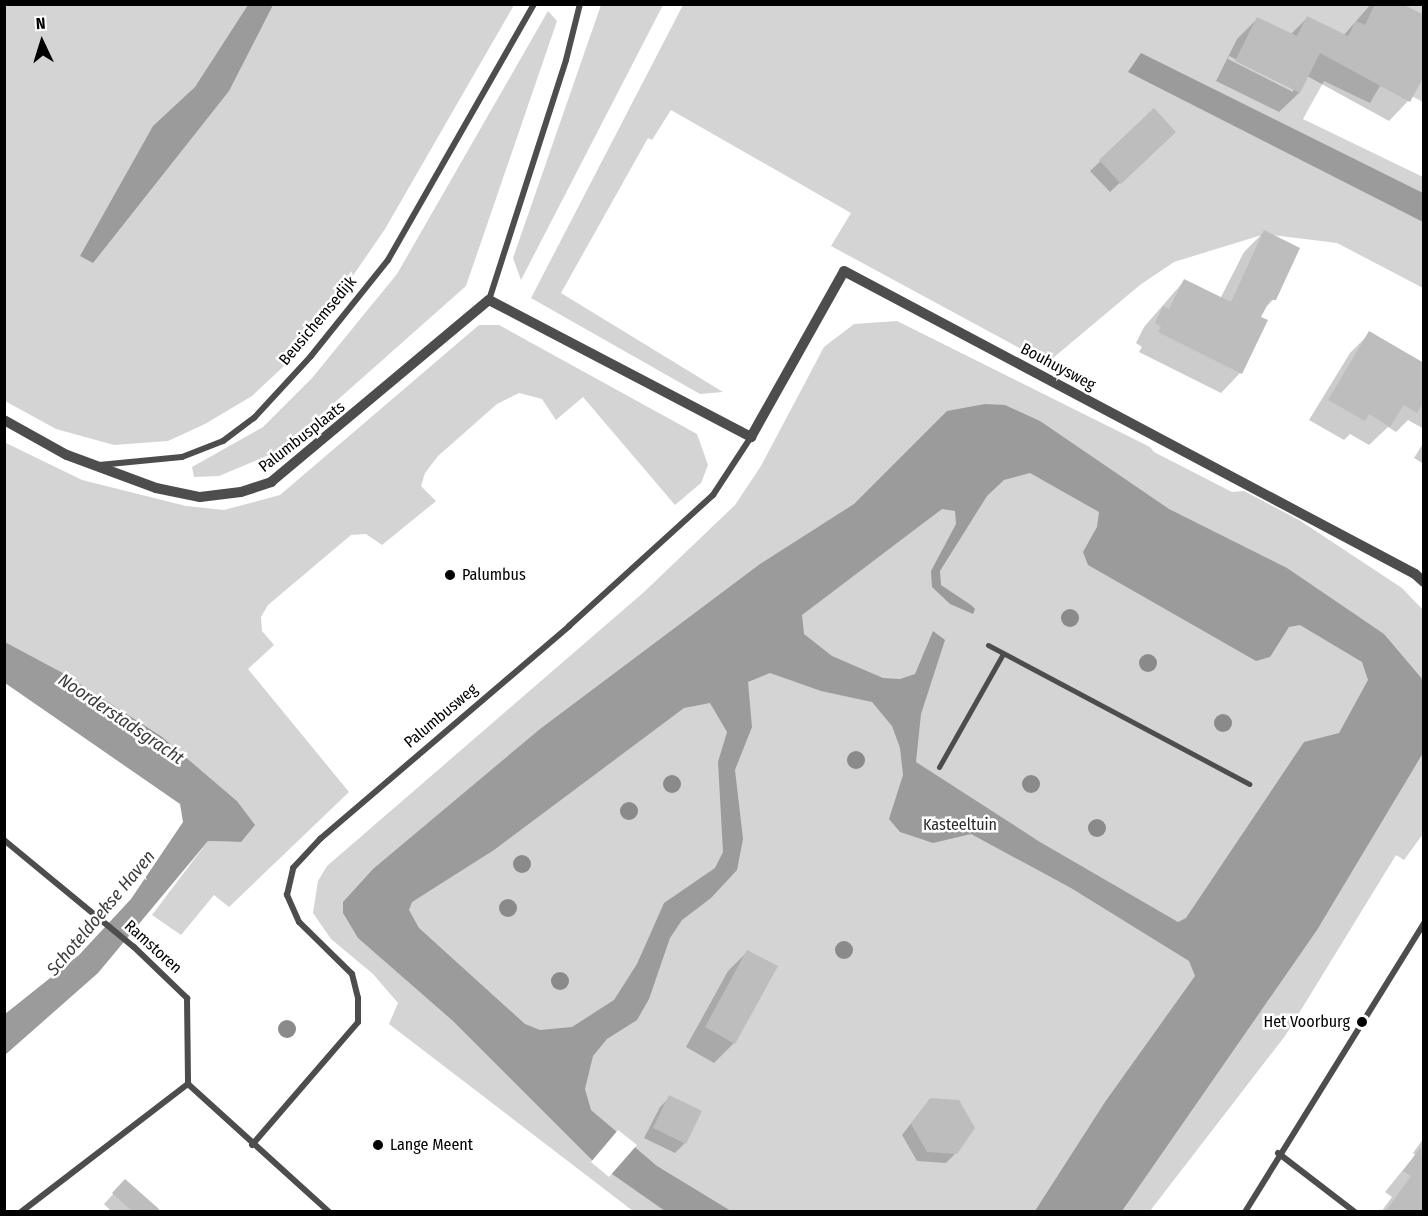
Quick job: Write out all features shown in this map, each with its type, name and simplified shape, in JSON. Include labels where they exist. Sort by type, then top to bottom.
[{"type":"street","name":"Beusichemsedijk","points":[[4,420],[67,455],[98,465],[182,457],[224,441],[254,418],[311,356],[388,260],[534,4]]},
{"type":"street","points":[[580,4],[566,60],[489,300],[752,437]]},
{"type":"street","name":"Bouhuysweg","points":[[752,437],[844,271],[1415,574],[1424,582]]},
{"type":"street","name":"Palumbusplaats","points":[[98,465],[156,488],[200,497],[242,492],[271,482],[489,300]]},
{"type":"street","name":"Palumbusweg","points":[[252,1145],[341,1045],[358,1022],[358,998],[352,974],[299,922],[287,895],[293,868],[328,832],[569,626],[714,495],[752,437]]},
{"type":"street","points":[[988,645],[1249,784]]},
{"type":"street","points":[[939,767],[1003,654]]},
{"type":"street","name":"Ramstoren","points":[[4,840],[134,947],[187,998],[188,1084]]},
{"type":"street","points":[[1245,1212],[1278,1154],[1365,1022],[1424,923]]},
{"type":"street","points":[[21,1212],[188,1084],[252,1145],[329,1212]]},
{"type":"street","points":[[1278,1154],[1355,1212]]},
{"type":"green space","points":[[4,5],[514,5],[385,229],[328,312],[285,365],[252,396],[205,424],[168,441],[114,445],[56,429],[5,401]]},
{"type":"green space","points":[[601,5],[663,5],[521,280],[513,258]]},
{"type":"green space","points":[[683,5],[1423,5],[1423,102],[1383,81],[1370,103],[1324,81],[1303,119],[1423,177],[1423,288],[1337,243],[1265,234],[1174,262],[1140,285],[1047,363],[831,246],[851,213],[671,110],[652,140],[648,138],[561,293],[723,392],[700,394],[531,298]]},
{"type":"green space","points":[[548,11],[557,21],[466,286],[281,450],[219,476],[194,477],[192,467],[263,427],[312,378],[397,274]]},
{"type":"green space","name":"Kasteeltuin","points":[[897,321],[1150,447],[1154,452],[1232,492],[1244,491],[1299,520],[1402,588],[1423,610],[1423,834],[1404,860],[1396,855],[1285,1036],[1150,1211],[633,1211],[389,1024],[398,1003],[373,974],[331,939],[313,913],[318,881],[327,866],[644,592],[735,505],[761,466],[824,347],[854,324]]},
{"type":"green space","points":[[479,325],[499,325],[697,434],[708,465],[701,483],[675,505],[583,397],[556,420],[542,399],[519,393],[497,404],[438,456],[425,473],[421,486],[436,501],[382,545],[366,534],[351,535],[268,605],[261,617],[262,631],[274,645],[248,669],[349,792],[229,907],[214,895],[181,935],[152,915],[208,841],[241,842],[237,801],[161,736],[63,673],[5,642],[4,442],[82,480],[186,506],[224,510],[280,495]]},
{"type":"water","points":[[248,5],[273,5],[229,91],[93,263],[80,256],[153,126],[195,87]]},
{"type":"water","points":[[1141,53],[1423,193],[1423,222],[1128,72]]},
{"type":"water","points":[[985,404],[1005,405],[1040,421],[1169,509],[1287,568],[1384,634],[1423,680],[1423,753],[1317,930],[1122,1211],[1035,1211],[1105,1102],[1195,976],[1189,961],[1071,888],[971,834],[933,843],[900,832],[889,819],[903,775],[900,748],[892,726],[872,702],[821,691],[770,673],[748,682],[752,727],[735,770],[743,839],[737,870],[711,898],[682,920],[670,938],[649,999],[637,1020],[607,1039],[593,1056],[585,1089],[591,1110],[657,1166],[731,1211],[665,1211],[592,1160],[453,1021],[358,938],[343,913],[343,902],[373,869],[540,729],[760,564],[854,504],[947,411]],"holes":[[[1030,473],[1099,512],[1097,527],[1083,552],[1088,565],[1256,661],[1270,657],[1289,627],[1300,625],[1362,662],[1368,680],[1339,733],[1304,742],[1186,918],[1178,922],[1040,842],[916,762],[921,714],[945,640],[933,631],[915,674],[900,679],[883,678],[832,656],[804,634],[802,615],[942,509],[955,511],[956,524],[931,571],[932,587],[950,604],[973,614],[975,609],[971,605],[941,585],[940,571],[987,496],[1004,480]],[[710,703],[727,732],[718,762],[723,852],[715,868],[664,903],[637,964],[614,1000],[572,1027],[540,1030],[525,1024],[419,928],[409,910],[412,902],[494,850],[684,708]]]},
{"type":"water","name":"Noorderstadsgracht","points":[[5,642],[63,673],[161,736],[237,801],[255,825],[241,842],[208,841],[98,973],[5,1055],[5,1014],[79,955],[131,899],[183,822],[180,804],[5,683]]},
{"type":"pier","points":[[618,1130],[637,1145],[609,1177],[591,1162]]},
{"type":"building","points":[[1375,4],[1402,4],[1424,15],[1424,76],[1410,102],[1320,53],[1300,93],[1235,61],[1257,17],[1297,36],[1307,16],[1348,36],[1356,21],[1365,25]]},
{"type":"building","points":[[1154,108],[1176,132],[1121,184],[1099,160]]},
{"type":"building","points":[[1264,230],[1300,248],[1276,300],[1270,300],[1261,317],[1268,320],[1242,374],[1158,332],[1161,327],[1155,323],[1163,306],[1169,309],[1184,279],[1231,302]]},
{"type":"building","points":[[1369,331],[1424,363],[1424,401],[1417,413],[1404,405],[1390,427],[1369,414],[1365,421],[1328,400]]},
{"type":"building","points":[[747,950],[778,966],[735,1044],[705,1027]]},
{"type":"building","points":[[669,1095],[702,1111],[686,1144],[653,1128]]},
{"type":"building","points":[[930,1098],[959,1100],[975,1128],[957,1154],[927,1152],[911,1124]]},
{"type":"building","points":[[1421,1147],[1424,1212],[1385,1212],[1411,1176],[1403,1171]]},
{"type":"building","points":[[125,1179],[159,1209],[157,1212],[133,1212],[112,1193]]},
{"type":"place","name":"Palumbus","points":[[450,575]]},
{"type":"place","name":"Het Voorburg","points":[[1362,1022]]},
{"type":"place","name":"Lange Meent","points":[[378,1145]]},
{"type":"water label","name":"Schoteldoekse Haven","points":[[101,913]]}]
